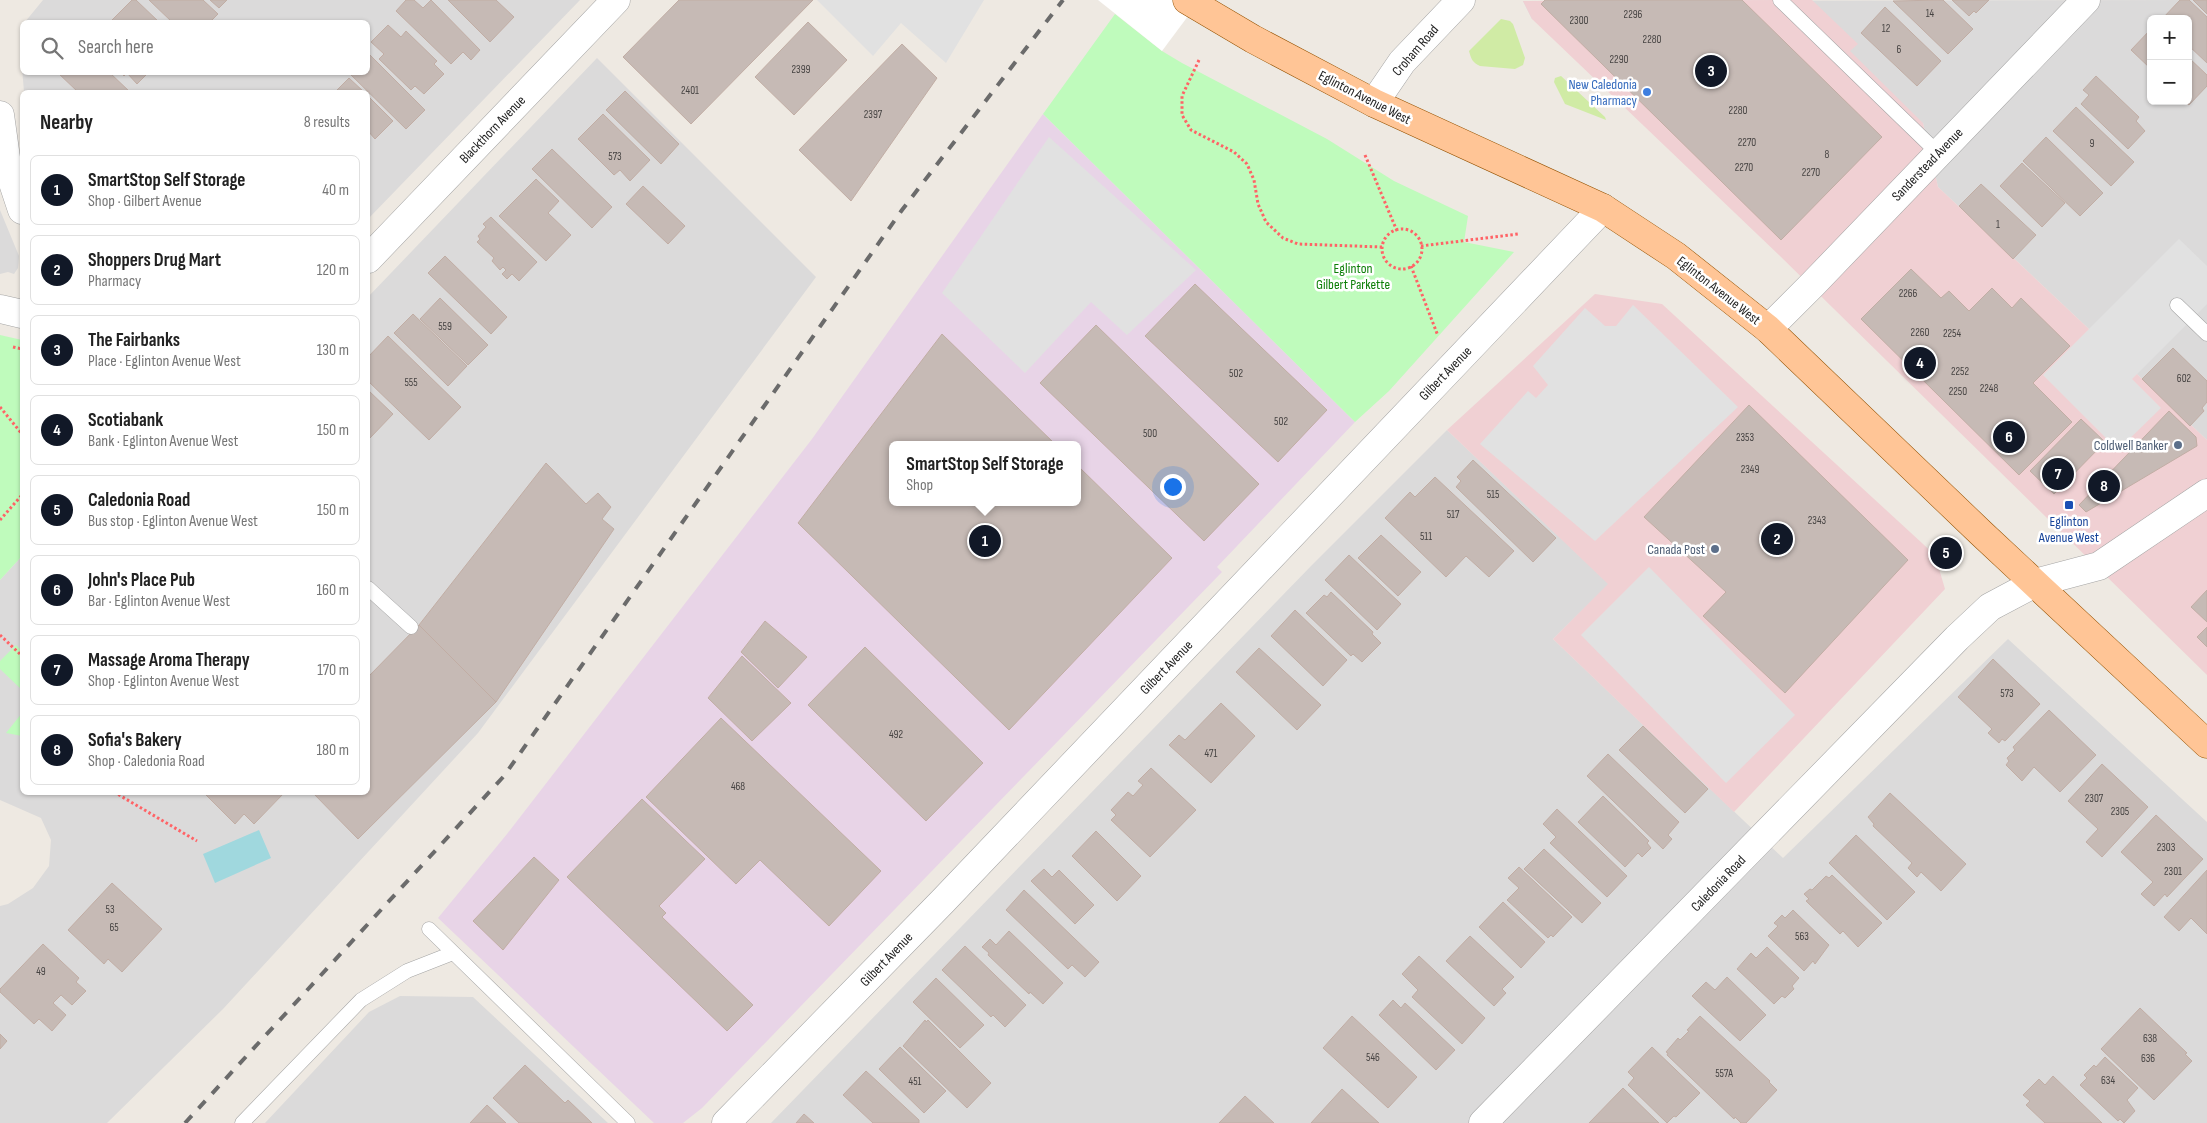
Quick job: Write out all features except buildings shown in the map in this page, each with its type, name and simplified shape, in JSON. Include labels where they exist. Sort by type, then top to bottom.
[{"type":"main road","name":"Eglinton Avenue West","points":[[1191,3],[1374,103],[1603,208],[1676,256],[1768,328],[2207,744]]},
{"type":"street","name":"Blackthorn Avenue","points":[[370,257],[616,0]]},
{"type":"street","name":"Croham Road","points":[[1374,103],[1402,62],[1461,0]]},
{"type":"street","name":"Sanderstead Avenue","points":[[1768,328],[1813,284],[2086,0]]},
{"type":"street","points":[[0,115],[7,165],[20,204]]},
{"type":"street","name":"Gilbert Avenue","points":[[726,1123],[950,894],[1603,208]]},
{"type":"street","points":[[0,309],[20,314]]},
{"type":"street","name":"Caledonia Road","points":[[1483,1123],[1957,638],[1990,607],[2035,583],[2099,566],[2207,493]]},
{"type":"lane","points":[[1780,0],[1938,153]]},
{"type":"lane","points":[[2178,305],[2207,334]]},
{"type":"lane","points":[[370,590],[411,627]]},
{"type":"lane","points":[[429,929],[628,1123]]},
{"type":"lane","points":[[242,1123],[361,1000],[407,971],[453,953]]},
{"type":"path","points":[[1199,60],[1182,96],[1182,116],[1191,130],[1234,152],[1247,164],[1254,180],[1258,204],[1266,222],[1283,238],[1298,244],[1382,247]]},
{"type":"path","points":[[1365,154],[1397,231]]},
{"type":"path","points":[[1407,230],[1414,234],[1421,246],[1420,261],[1401,270],[1393,267],[1383,255],[1382,247],[1388,234],[1407,230]]},
{"type":"path","points":[[1421,246],[1518,234]]},
{"type":"path","points":[[1411,266],[1440,341]]},
{"type":"path","points":[[0,407],[20,432]]},
{"type":"path","points":[[0,520],[20,497]]},
{"type":"path","points":[[0,635],[20,654]]},
{"type":"path","points":[[119,795],[197,841]]},
{"type":"shaded area","points":[[43,0],[580,0],[370,217],[370,90],[24,90],[22,75],[370,75],[370,20],[27,20]]},
{"type":"shaded area","points":[[817,0],[984,0],[946,63],[901,23],[873,56]]},
{"type":"shaded area","points":[[1812,0],[1858,44],[1850,51],[1923,123],[1938,187],[2207,440],[2207,675],[1780,256],[1532,19],[1523,1]]},
{"type":"shaded area","points":[[2207,0],[2207,440],[1938,187],[1923,123],[1532,19],[1523,1]]},
{"type":"shaded area","points":[[597,58],[816,277],[478,733],[223,1009],[107,1123],[0,1123],[0,906],[8,904],[33,888],[49,866],[51,840],[41,818],[0,800],[0,580],[20,558],[20,795],[370,795],[370,295]]},
{"type":"shaded area","points":[[1043,114],[1355,422],[1217,567],[1222,572],[702,1108],[683,1123],[654,1123],[438,918],[507,834],[812,439]]},
{"type":"shaded area","points":[[1049,137],[1196,270],[1127,335],[1091,302],[1025,373],[942,293]]},
{"type":"shaded area","points":[[0,210],[19,256],[18,268],[14,274],[8,272],[0,274]]},
{"type":"shaded area","points":[[2179,239],[2207,266],[2207,304],[2132,379],[2161,408],[2118,450],[2043,375]]},
{"type":"shaded area","points":[[1595,294],[1662,304],[1935,555],[1945,589],[1734,812],[1553,639],[1608,584],[1447,430]]},
{"type":"shaded area","points":[[1633,305],[1738,407],[1595,541],[1480,444],[1528,391],[1536,398],[1548,385],[1533,366],[1585,308],[1605,326],[1616,326]]},
{"type":"shaded area","points":[[1447,430],[1609,584],[1553,639],[1783,858],[2008,639],[2207,822],[2207,1123],[771,1123],[1311,566]]},
{"type":"shaded area","points":[[1649,567],[1795,715],[1726,783],[1581,635]]},
{"type":"shaded area","points":[[400,996],[473,997],[608,1123],[265,1123],[369,1012]]},
{"type":"green space","name":"Eglinton Gilbert Parkette","points":[[1115,14],[1162,51],[1182,63],[1327,139],[1394,181],[1468,216],[1464,242],[1514,252],[1389,391],[1355,422],[1043,114]]},
{"type":"green space","points":[[1501,19],[1510,21],[1513,24],[1525,58],[1523,65],[1515,69],[1480,66],[1474,62],[1469,51]]},
{"type":"green space","points":[[1561,76],[1606,120],[1565,104],[1554,82],[1555,78]]},
{"type":"green space","points":[[0,335],[20,340],[20,558],[0,580]]},
{"type":"green space","points":[[16,645],[20,649],[20,688],[0,669],[0,661]]},
{"type":"green space","points":[[20,716],[20,736],[6,733]]},
{"type":"water","points":[[259,830],[271,858],[215,883],[203,854]]},
{"type":"pier","points":[[1098,0],[1200,0],[1162,51]]},
{"type":"railway","points":[[185,1123],[504,776],[902,210],[1063,0]]},
{"type":"place","name":"The Fairbanks","points":[[1711,71]]},
{"type":"place","name":"New Caledonia Pharmacy","points":[[1647,92]]},
{"type":"place","name":"Scotiabank","points":[[1920,363]]},
{"type":"place","name":"John's Place Pub","points":[[2009,437]]},
{"type":"place","name":"Coldwell Banker","points":[[2178,445]]},
{"type":"place","name":"Massage Aroma Therapy","points":[[2058,474]]},
{"type":"place","name":"Sofia's Bakery","points":[[2104,486]]},
{"type":"place","name":"Eglinton Avenue West","points":[[2069,505]]},
{"type":"place","name":"Shoppers Drug Mart","points":[[1777,539]]},
{"type":"place","name":"SmartStop Self Storage","points":[[985,541]]},
{"type":"place","name":"Canada Post","points":[[1715,549]]},
{"type":"place","name":"Caledonia Road","points":[[1946,553]]}]
